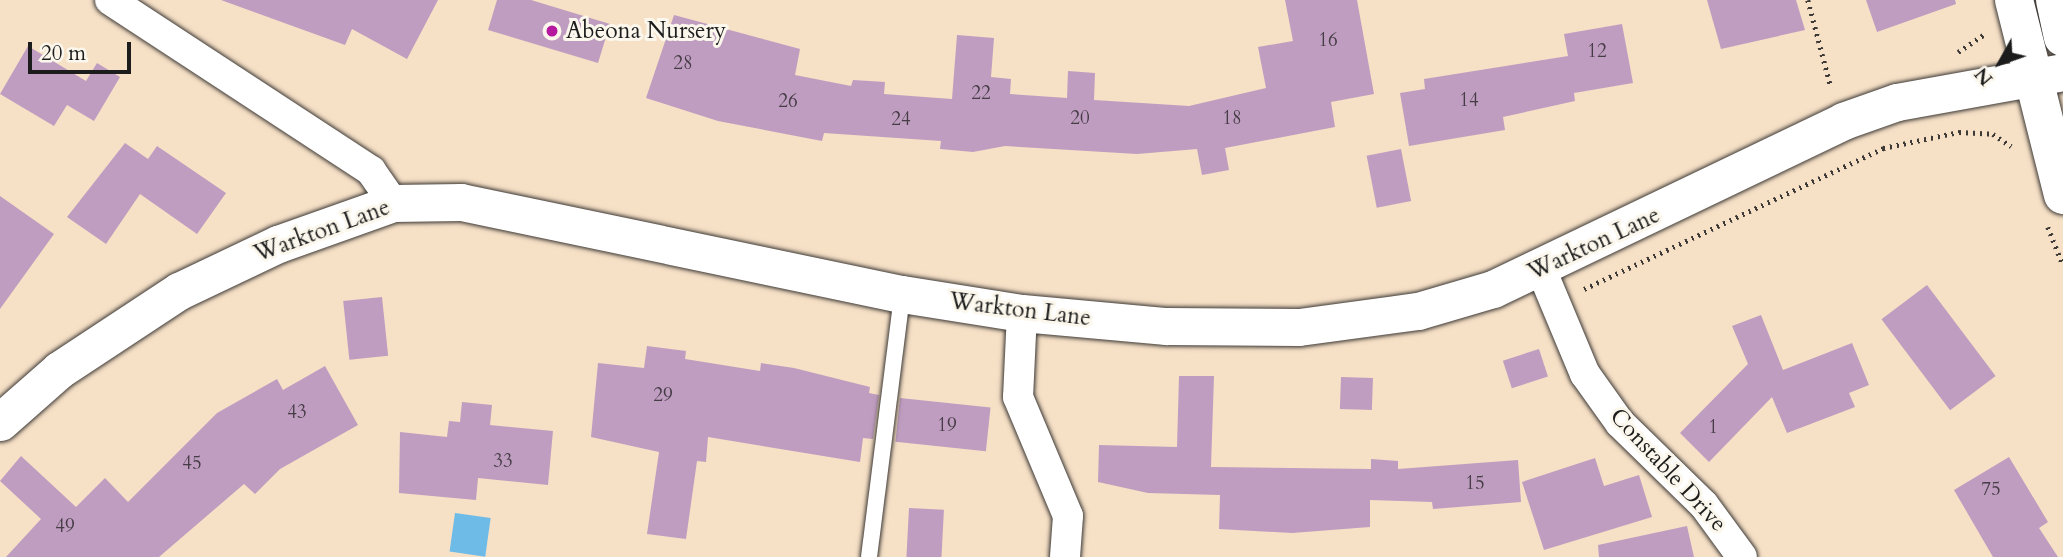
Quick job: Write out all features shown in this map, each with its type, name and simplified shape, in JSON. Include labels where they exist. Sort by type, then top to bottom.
[{"type":"main road","points":[[2014,0],[2047,75],[2063,195]]},
{"type":"main road","points":[[2055,0],[2063,37]]},
{"type":"street","points":[[110,0],[371,171],[393,203]]},
{"type":"street","name":"Warkton Lane","points":[[0,422],[59,370],[179,291],[278,244],[393,203],[461,202],[902,295],[1022,313],[1166,326],[1299,327],[1418,311],[1541,269],[1843,121],[1897,102],[2047,75]]},
{"type":"street","name":"Constable Drive","points":[[1541,269],[1586,374],[1620,423],[1704,505],[1742,557]]},
{"type":"street","points":[[1022,313],[1018,397],[1068,516],[1065,557]]},
{"type":"lane","points":[[869,557],[902,295]]},
{"type":"path","points":[[1808,0],[1831,88],[1819,94]]},
{"type":"path","points":[[1556,303],[1883,148],[1959,132],[1993,134]]},
{"type":"water","points":[[455,513],[491,518],[485,557],[450,552]]},
{"type":"building","points":[[221,0],[438,0],[407,59],[352,29],[345,45]]},
{"type":"building","points":[[497,0],[531,0],[610,24],[598,63],[488,30]]},
{"type":"building","points":[[1285,0],[1357,0],[1374,94],[1331,102],[1335,127],[1225,148],[1229,170],[1202,175],[1197,149],[1137,154],[1005,146],[973,152],[940,149],[941,141],[824,133],[822,141],[718,121],[646,98],[674,15],[800,49],[795,75],[851,86],[853,80],[885,82],[884,94],[952,99],[957,35],[994,38],[991,77],[1011,79],[1010,94],[1067,98],[1068,71],[1095,73],[1094,100],[1189,106],[1266,88],[1258,47],[1293,41]]},
{"type":"building","points":[[1707,0],[1796,0],[1805,30],[1721,49]]},
{"type":"building","points":[[1866,0],[1955,0],[1956,4],[1877,32]]},
{"type":"building","points":[[1622,24],[1633,83],[1574,93],[1575,101],[1503,117],[1505,130],[1409,146],[1400,93],[1425,89],[1424,79],[1568,56],[1564,34]]},
{"type":"building","points":[[28,46],[86,81],[97,63],[120,77],[94,121],[67,105],[54,126],[0,94]]},
{"type":"building","points":[[125,143],[148,159],[157,146],[226,193],[197,234],[140,194],[106,244],[67,217]]},
{"type":"building","points":[[1401,149],[1411,201],[1377,208],[1367,156]]},
{"type":"building","points":[[0,196],[54,234],[0,309]]},
{"type":"building","points":[[1927,285],[1996,376],[1950,410],[1881,319]]},
{"type":"building","points":[[382,297],[388,356],[349,360],[343,301]]},
{"type":"building","points":[[1761,315],[1783,370],[1852,343],[1869,385],[1849,393],[1855,407],[1787,433],[1772,397],[1709,462],[1680,433],[1748,364],[1732,326]]},
{"type":"building","points":[[647,346],[686,351],[685,359],[760,371],[761,363],[794,368],[870,387],[869,393],[879,395],[873,439],[863,438],[860,462],[708,437],[706,462],[697,461],[686,539],[647,534],[659,452],[591,437],[598,363],[644,368]]},
{"type":"building","points":[[1539,349],[1548,377],[1512,388],[1503,361]]},
{"type":"building","points":[[325,366],[358,425],[280,469],[255,494],[244,484],[159,557],[6,557],[41,519],[0,481],[21,456],[76,507],[105,478],[128,502],[217,413],[277,379],[283,390]]},
{"type":"building","points":[[1179,376],[1214,376],[1211,467],[1371,469],[1371,459],[1398,461],[1398,469],[1518,460],[1521,502],[1433,509],[1432,502],[1370,500],[1370,527],[1292,533],[1219,529],[1220,495],[1148,493],[1098,482],[1099,445],[1177,447]]},
{"type":"building","points":[[1341,377],[1373,378],[1372,410],[1340,409]]},
{"type":"building","points":[[900,398],[991,408],[986,451],[895,442]]},
{"type":"building","points":[[462,402],[492,405],[490,425],[553,431],[548,485],[478,478],[476,500],[399,493],[400,432],[447,437],[449,421],[460,422]]},
{"type":"building","points":[[2009,457],[2048,522],[2039,528],[2058,557],[1993,557],[1954,490]]},
{"type":"building","points":[[1595,458],[1604,486],[1639,475],[1652,517],[1544,550],[1522,482]]},
{"type":"building","points":[[909,508],[944,510],[941,557],[906,557]]},
{"type":"building","points":[[1687,526],[1694,557],[1599,557],[1598,545]]},
{"type":"place","name":"Abeona Nursery","points":[[552,31]]}]
